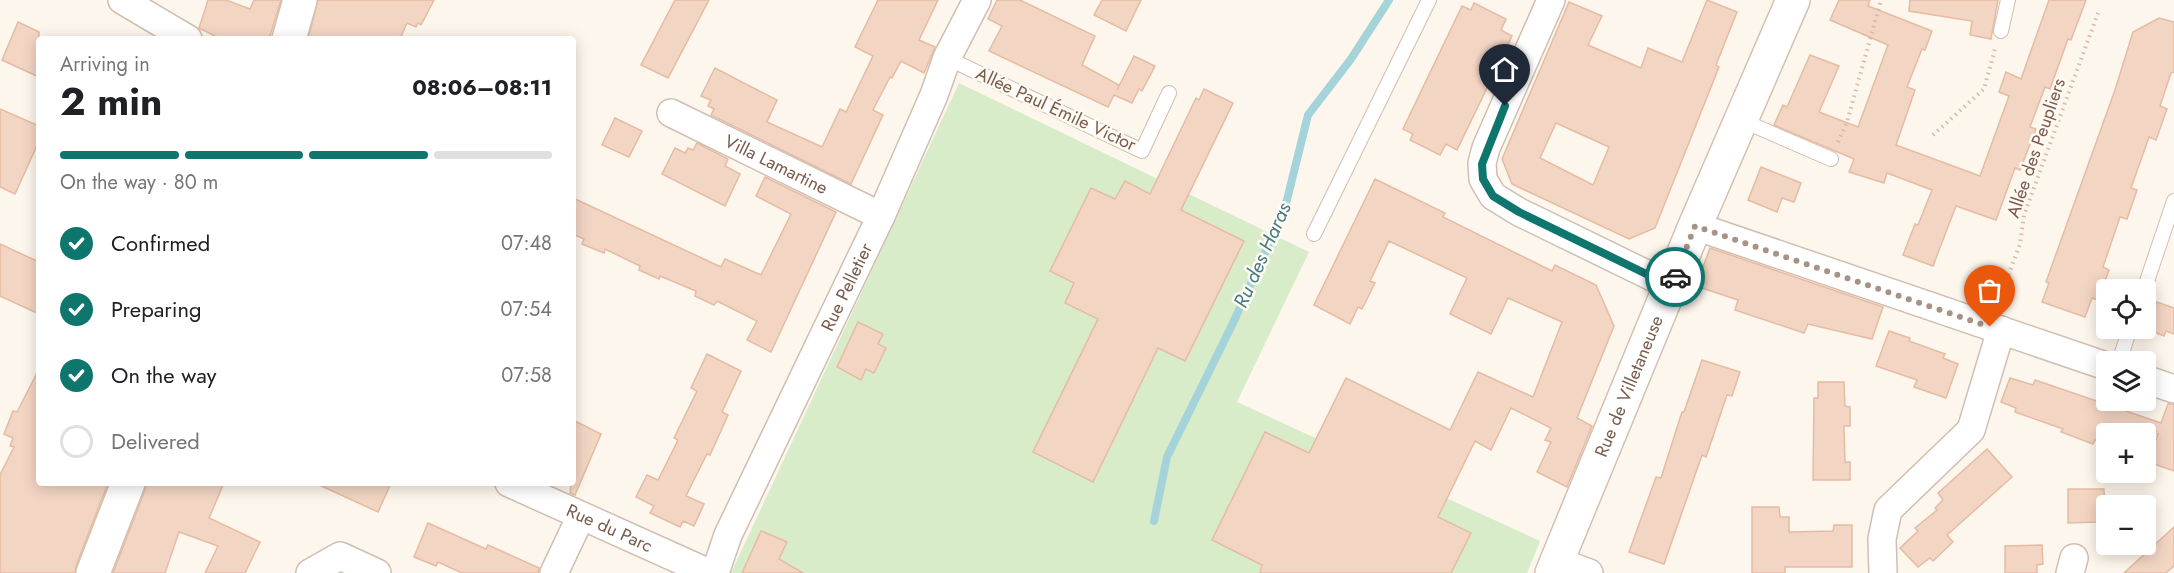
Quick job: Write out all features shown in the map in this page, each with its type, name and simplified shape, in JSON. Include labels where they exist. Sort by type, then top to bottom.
[{"type":"street","points":[[122,0],[183,36]]},
{"type":"street","points":[[290,36],[300,0]]},
{"type":"street","name":"Rue Pelletier","points":[[715,573],[728,535],[881,216],[975,0]]},
{"type":"street","points":[[1551,0],[1486,148],[1482,164],[1483,179],[1493,196],[1519,212],[1671,286]]},
{"type":"street","name":"Rue de Villetaneuse","points":[[1554,567],[1695,226],[1793,0]]},
{"type":"street","name":"Villa Lamartine","points":[[670,113],[881,216]]},
{"type":"street","points":[[1695,226],[2096,363]]},
{"type":"street","points":[[1883,573],[1882,539],[1888,510],[1971,430],[1995,328]]},
{"type":"street","points":[[2156,383],[2174,389]]},
{"type":"street","points":[[93,573],[127,486]]},
{"type":"street","name":"Rue du Parc","points":[[516,486],[709,573]]},
{"type":"street","points":[[554,573],[581,516]]},
{"type":"street","points":[[309,573],[340,556],[377,573]]},
{"type":"street","points":[[1554,567],[1589,573]]},
{"type":"lane","points":[[1314,234],[1429,0]]},
{"type":"lane","points":[[2001,31],[2008,0]]},
{"type":"lane","name":"Allée Paul Émile Victor","points":[[948,58],[1142,151],[1169,93]]},
{"type":"lane","points":[[1741,120],[1831,159]]},
{"type":"lane","points":[[2148,279],[2174,201]]},
{"type":"path","points":[[1831,159],[1847,122],[1881,0]]},
{"type":"path","name":"Allée des Peupliers","points":[[1995,328],[2020,244],[2024,215],[2098,13]]},
{"type":"path","points":[[1933,135],[1984,89],[2001,31]]},
{"type":"green space","points":[[959,83],[1309,252],[1237,402],[1540,541],[1527,573],[731,573]]},
{"type":"building","points":[[208,0],[226,0],[250,9],[254,0],[281,0],[270,36],[215,36],[199,28]]},
{"type":"building","points":[[318,0],[434,0],[421,25],[418,23],[416,27],[407,23],[401,36],[309,36]]},
{"type":"building","points":[[675,0],[709,0],[668,78],[641,65]]},
{"type":"building","points":[[878,0],[938,0],[919,40],[935,47],[924,73],[901,61],[892,78],[890,77],[873,110],[883,115],[851,184],[711,115],[714,109],[708,106],[711,100],[701,96],[715,68],[777,100],[767,122],[822,147],[840,109],[846,112],[873,56],[855,47]]},
{"type":"building","points":[[997,0],[1020,0],[1095,36],[1082,65],[1119,85],[1117,90],[1134,56],[1155,66],[1142,91],[1139,89],[1132,103],[1114,95],[1108,107],[989,51],[1002,26],[988,19]]},
{"type":"building","points":[[1102,0],[1141,0],[1126,31],[1094,15]]},
{"type":"building","points":[[1707,0],[1737,12],[1716,65],[1719,67],[1655,228],[1629,239],[1512,184],[1502,159],[1569,2],[1602,16],[1588,45],[1641,68],[1648,48],[1682,62]],"holes":[[[1556,123],[1609,147],[1593,185],[1540,158]]]},
{"type":"building","points":[[1839,0],[1870,0],[1868,6],[1932,31],[1907,87],[1915,90],[1896,145],[1980,176],[2009,96],[1999,92],[2006,72],[2021,79],[2049,0],[2086,0],[2071,40],[2068,39],[2050,89],[2045,87],[2030,127],[2036,129],[2020,170],[2015,168],[1996,220],[1956,206],[1933,266],[1903,255],[1932,190],[1887,173],[1884,183],[1849,172],[1854,159],[1774,125],[1783,105],[1787,107],[1810,55],[1839,66],[1819,112],[1858,127],[1888,45],[1830,20]]},
{"type":"building","points":[[1910,0],[1998,0],[1991,39],[1970,35],[1972,21],[1909,11]]},
{"type":"building","points":[[1474,3],[1506,19],[1501,30],[1512,36],[1457,150],[1446,144],[1440,155],[1410,140],[1413,134],[1403,129],[1462,6],[1471,10]]},
{"type":"building","points":[[2159,18],[2174,22],[2174,72],[2171,73],[2160,106],[2167,109],[2156,140],[2149,137],[2131,188],[2137,190],[2127,219],[2120,217],[2103,267],[2109,270],[2106,279],[2096,279],[2096,299],[2092,298],[2085,317],[2042,302],[2049,283],[2046,282],[2115,90],[2133,32]]},
{"type":"building","points":[[18,22],[39,32],[39,36],[36,36],[36,76],[2,60]]},
{"type":"building","points":[[1204,89],[1233,103],[1181,210],[1244,241],[1185,361],[1158,348],[1093,482],[1033,452],[1098,319],[1065,303],[1074,283],[1050,271],[1091,188],[1115,199],[1125,181],[1150,194],[1196,98],[1199,100]]},
{"type":"building","points":[[0,109],[36,125],[36,148],[15,194],[0,187]]},
{"type":"building","points":[[615,118],[642,131],[629,157],[602,145]]},
{"type":"building","points":[[697,143],[728,159],[725,166],[740,174],[725,206],[662,174],[675,148],[685,153],[688,148],[693,150]]},
{"type":"building","points":[[1761,167],[1801,183],[1794,202],[1782,198],[1777,212],[1748,200]]},
{"type":"building","points":[[765,177],[836,212],[771,352],[747,340],[757,321],[717,301],[714,305],[695,296],[696,291],[639,270],[640,266],[605,249],[604,253],[582,244],[584,239],[576,235],[576,199],[721,267],[725,259],[761,275],[791,214],[756,196]]},
{"type":"building","points":[[1375,179],[1445,213],[1443,217],[1552,271],[1555,265],[1596,285],[1614,326],[1577,418],[1592,426],[1567,487],[1537,472],[1551,442],[1545,440],[1551,428],[1511,408],[1491,450],[1475,441],[1438,517],[1471,533],[1451,573],[1260,573],[1262,565],[1212,540],[1265,432],[1309,453],[1346,378],[1450,430],[1478,372],[1533,397],[1562,322],[1508,298],[1491,334],[1450,314],[1467,278],[1389,241],[1370,281],[1375,283],[1362,309],[1358,307],[1350,324],[1314,305]]},
{"type":"building","points":[[0,244],[36,261],[36,313],[0,296]]},
{"type":"building","points":[[1710,248],[1883,307],[1872,339],[1808,324],[1804,333],[1735,310],[1738,300],[1696,286]]},
{"type":"building","points":[[2157,302],[2174,308],[2174,334],[2166,331],[2164,336],[2156,333]]},
{"type":"building","points":[[858,322],[883,334],[878,344],[886,348],[874,373],[866,369],[861,380],[837,367]]},
{"type":"building","points":[[1889,331],[1945,354],[1943,358],[1958,364],[1946,398],[1914,387],[1917,380],[1876,366]]},
{"type":"building","points":[[707,354],[741,371],[722,412],[728,415],[710,455],[707,454],[686,496],[704,504],[694,526],[683,521],[680,527],[650,513],[654,506],[636,497],[647,475],[658,480],[678,440],[674,438],[697,391],[691,388]]},
{"type":"building","points":[[1702,360],[1740,372],[1732,396],[1727,395],[1706,457],[1702,455],[1664,564],[1629,552],[1656,477],[1661,478],[1682,412],[1684,412]]},
{"type":"building","points":[[36,375],[36,486],[107,486],[75,573],[0,573],[0,475],[14,447],[10,446],[13,438],[4,434],[13,411],[17,412]]},
{"type":"building","points":[[2010,378],[2033,385],[2035,380],[2096,401],[2096,411],[2126,411],[2161,423],[2168,404],[2174,404],[2174,471],[2156,465],[2158,434],[2156,434],[2156,423],[2096,423],[2096,440],[2093,444],[2061,432],[2063,429],[2015,412],[2016,408],[2001,402]]},
{"type":"building","points":[[1818,382],[1844,382],[1845,406],[1850,407],[1850,426],[1844,426],[1845,462],[1850,462],[1850,480],[1813,480],[1814,398],[1818,398]]},
{"type":"building","points":[[576,422],[601,434],[575,495],[570,493],[571,486],[576,486]]},
{"type":"building","points":[[1987,449],[2012,477],[1947,535],[1953,542],[1933,561],[1930,558],[1918,567],[1900,548],[1918,531],[1915,528],[1937,510],[1935,508],[1943,500],[1938,493]]},
{"type":"building","points":[[146,486],[223,486],[209,518],[260,542],[245,573],[205,573],[218,546],[179,532],[165,573],[113,573]]},
{"type":"building","points":[[322,486],[390,486],[378,512]]},
{"type":"building","points":[[2068,489],[2104,489],[2104,495],[2096,495],[2096,522],[2068,523]]},
{"type":"building","points":[[1752,507],[1779,507],[1780,517],[1789,517],[1789,532],[1833,531],[1834,525],[1852,525],[1852,567],[1785,567],[1785,573],[1752,573]]},
{"type":"building","points":[[428,523],[486,549],[488,545],[539,568],[538,573],[462,573],[438,562],[436,566],[414,557]]},
{"type":"building","points":[[2174,527],[2174,566],[2166,573],[2124,573],[2144,555],[2156,555],[2156,544]]},
{"type":"building","points":[[761,531],[787,542],[779,559],[803,573],[742,573]]},
{"type":"building","points":[[2042,545],[2043,564],[2037,565],[2037,573],[2005,573],[2005,546]]},
{"type":"waterway","name":"Ru des Haras","points":[[1154,521],[1167,457],[1233,323],[1285,208],[1308,115],[1351,59],[1389,0]]},
{"type":"way so far","points":[[1675,277],[1695,226],[1990,327]]},
{"type":"route","points":[[1505,106],[1486,148],[1482,164],[1483,179],[1493,196],[1519,212],[1648,276],[1671,286],[1675,277]]}]
